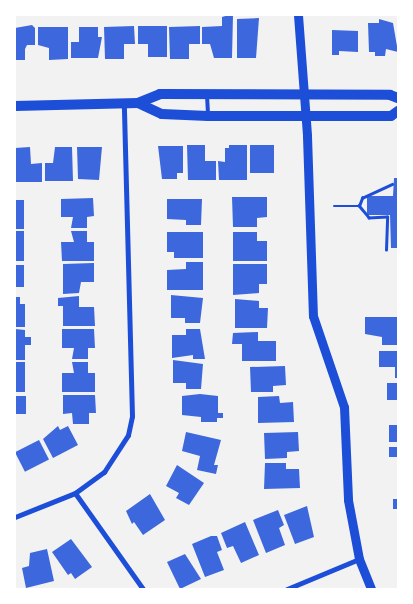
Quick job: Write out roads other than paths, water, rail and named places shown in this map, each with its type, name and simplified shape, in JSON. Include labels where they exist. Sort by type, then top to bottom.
[{"type":"main road","points":[[15,106],[124,104],[138,103],[160,94],[207,93],[390,94],[398,98]]},
{"type":"main road","points":[[138,103],[162,114],[208,116],[391,116],[398,111]]},
{"type":"street","points":[[298,15],[304,94],[313,316],[344,407],[348,500],[359,559],[371,589]]},
{"type":"street","points":[[15,517],[75,493],[104,472],[122,448],[132,416],[124,104]]},
{"type":"street","points":[[75,493],[143,589]]},
{"type":"street","points":[[287,589],[359,559]]},
{"type":"lane","points":[[207,93],[208,116]]}]
